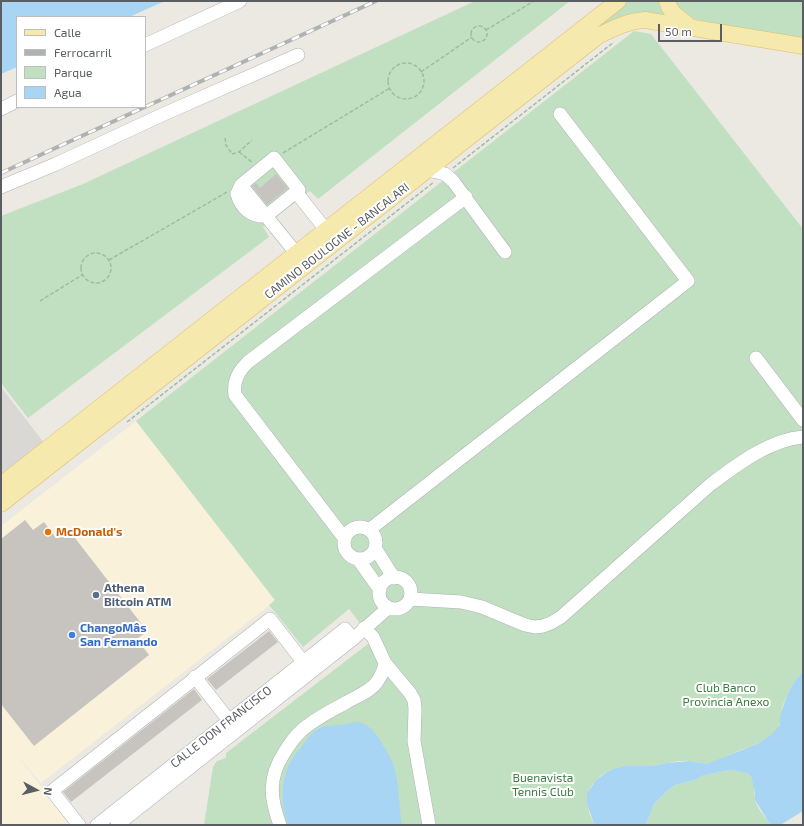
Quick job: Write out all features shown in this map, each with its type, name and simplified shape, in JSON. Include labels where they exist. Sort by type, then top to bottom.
[{"type":"main road","name":"CAMINO BOULOGNE - BANCALARI","points":[[1,485],[618,1]]},
{"type":"main road","points":[[667,1],[668,7],[675,16],[690,26]]},
{"type":"main road","name":"CAMINO BOULOGNE - BANCALARI","points":[[1,504],[598,36],[619,26],[639,20],[645,20],[801,45]]},
{"type":"street","points":[[146,44],[240,1]]},
{"type":"street","points":[[1,187],[56,164],[298,55]]},
{"type":"street","points":[[1,108],[16,101]]},
{"type":"street","points":[[369,530],[688,281],[560,114]]},
{"type":"street","points":[[266,216],[299,190],[274,158],[241,185],[266,216],[296,253]]},
{"type":"street","points":[[428,170],[445,174],[453,181],[505,252]]},
{"type":"street","points":[[296,192],[326,230]]},
{"type":"street","points":[[380,590],[385,581],[399,578],[408,584],[411,594],[410,599],[403,607],[393,609],[388,608],[381,600],[380,590],[358,559],[349,554],[346,550],[345,539],[235,395],[234,385],[240,370],[248,362],[466,197]]},
{"type":"street","points":[[756,358],[803,420]]},
{"type":"street","points":[[410,599],[461,602],[482,607],[525,625],[542,626],[551,623],[561,616],[711,484],[738,465],[769,447],[793,438],[803,437]]},
{"type":"street","points":[[345,539],[350,531],[355,528],[365,528],[369,530],[375,538],[375,548],[394,578]]},
{"type":"street","points":[[358,559],[369,556],[375,548]]},
{"type":"street","name":"CALLE DON FRANCISCO","points":[[117,825],[233,726],[349,634],[364,628],[388,608]]},
{"type":"street","points":[[79,825],[52,792],[270,619],[307,667]]},
{"type":"street","points":[[364,628],[373,637],[385,663],[414,700],[414,741],[429,825]]},
{"type":"street","points":[[280,825],[272,793],[272,782],[274,771],[280,759],[301,730],[314,721],[368,691],[377,683],[382,674],[385,663]]},
{"type":"street","points":[[195,677],[233,726]]},
{"type":"street","name":"CALLE DON FRANCISCO","points":[[97,825],[233,726]]},
{"type":"path","points":[[486,30],[534,1]]},
{"type":"path","points":[[421,72],[472,37],[472,32],[475,28],[480,26],[486,30],[487,36],[482,41],[475,41],[472,37]]},
{"type":"path","points":[[406,63],[412,64],[421,72],[423,83],[422,88],[414,97],[409,98],[398,96],[390,88],[389,77],[395,67],[406,63]]},
{"type":"path","points":[[274,158],[390,88]]},
{"type":"path","points":[[225,138],[226,145],[232,154],[239,152],[252,140]]},
{"type":"path","points":[[239,152],[261,169]]},
{"type":"path","points":[[109,260],[241,185]]},
{"type":"path","points":[[91,253],[101,253],[109,260],[111,264],[110,274],[103,282],[94,283],[85,279],[82,275],[80,264],[91,253]]},
{"type":"path","points":[[40,301],[82,275]]},
{"type":"shaded area","points":[[1,387],[45,444],[1,478]]},
{"type":"shaded area","points":[[136,421],[275,601],[41,783],[14,752],[72,825],[1,825],[1,526]]},
{"type":"green space","points":[[475,1],[570,1],[318,199],[310,191],[263,227],[269,237],[28,418],[1,383],[1,216],[83,184]]},
{"type":"green space","points":[[622,1],[662,1],[666,14],[639,14],[335,228]]},
{"type":"green space","points":[[672,1],[803,1],[803,39],[793,39],[693,19],[684,14]]},
{"type":"green space","points":[[634,31],[651,34],[803,229],[803,671],[793,684],[786,698],[782,708],[778,729],[770,736],[756,744],[711,763],[705,764],[691,761],[680,761],[653,766],[622,767],[607,772],[593,783],[590,790],[588,807],[590,816],[595,825],[204,825],[213,767],[217,761],[226,758],[226,753],[373,640],[349,609],[303,647],[269,605],[275,600],[136,421]]},
{"type":"green space","points":[[731,770],[741,771],[752,777],[757,806],[773,825],[646,825],[654,804],[675,785],[695,780],[704,775]]},
{"type":"water","points":[[1,1],[165,1],[131,16],[16,16],[16,67],[1,74]]},
{"type":"water","points":[[803,671],[803,811],[782,824],[772,825],[755,800],[755,792],[751,776],[747,773],[731,770],[704,775],[695,780],[675,785],[654,804],[646,825],[594,824],[587,804],[587,794],[596,780],[607,772],[616,768],[627,766],[653,766],[690,761],[707,764],[757,744],[771,735],[780,725],[780,716],[787,695]]},
{"type":"water","points":[[354,722],[365,724],[370,728],[378,737],[392,761],[398,785],[402,825],[289,825],[284,812],[283,787],[286,772],[292,760],[308,738],[316,730],[326,726]]},
{"type":"building","points":[[276,174],[288,188],[267,205],[252,186],[256,183],[260,188]]},
{"type":"building","name":"ChangoMâs San Fernando","points":[[25,520],[33,530],[44,522],[56,538],[68,529],[147,631],[137,639],[149,655],[34,746],[1,704],[1,539]]},
{"type":"building","points":[[269,631],[278,642],[216,690],[207,679]]},
{"type":"building","points":[[194,689],[202,700],[71,802],[63,792]]},
{"type":"railway","points":[[146,106],[376,1]]},
{"type":"railway","points":[[1,173],[143,108]]},
{"type":"place","name":"McDonald's","points":[[48,532]]},
{"type":"place","name":"Athena Bitcoin ATM","points":[[96,595]]},
{"type":"place","name":"ChangoMâs San Fernando","points":[[72,635]]},
{"type":"park label","name":"Club Banco Provincia Anexo","points":[[726,695]]},
{"type":"park label","name":"Buenavista Tennis Club","points":[[543,785]]}]
